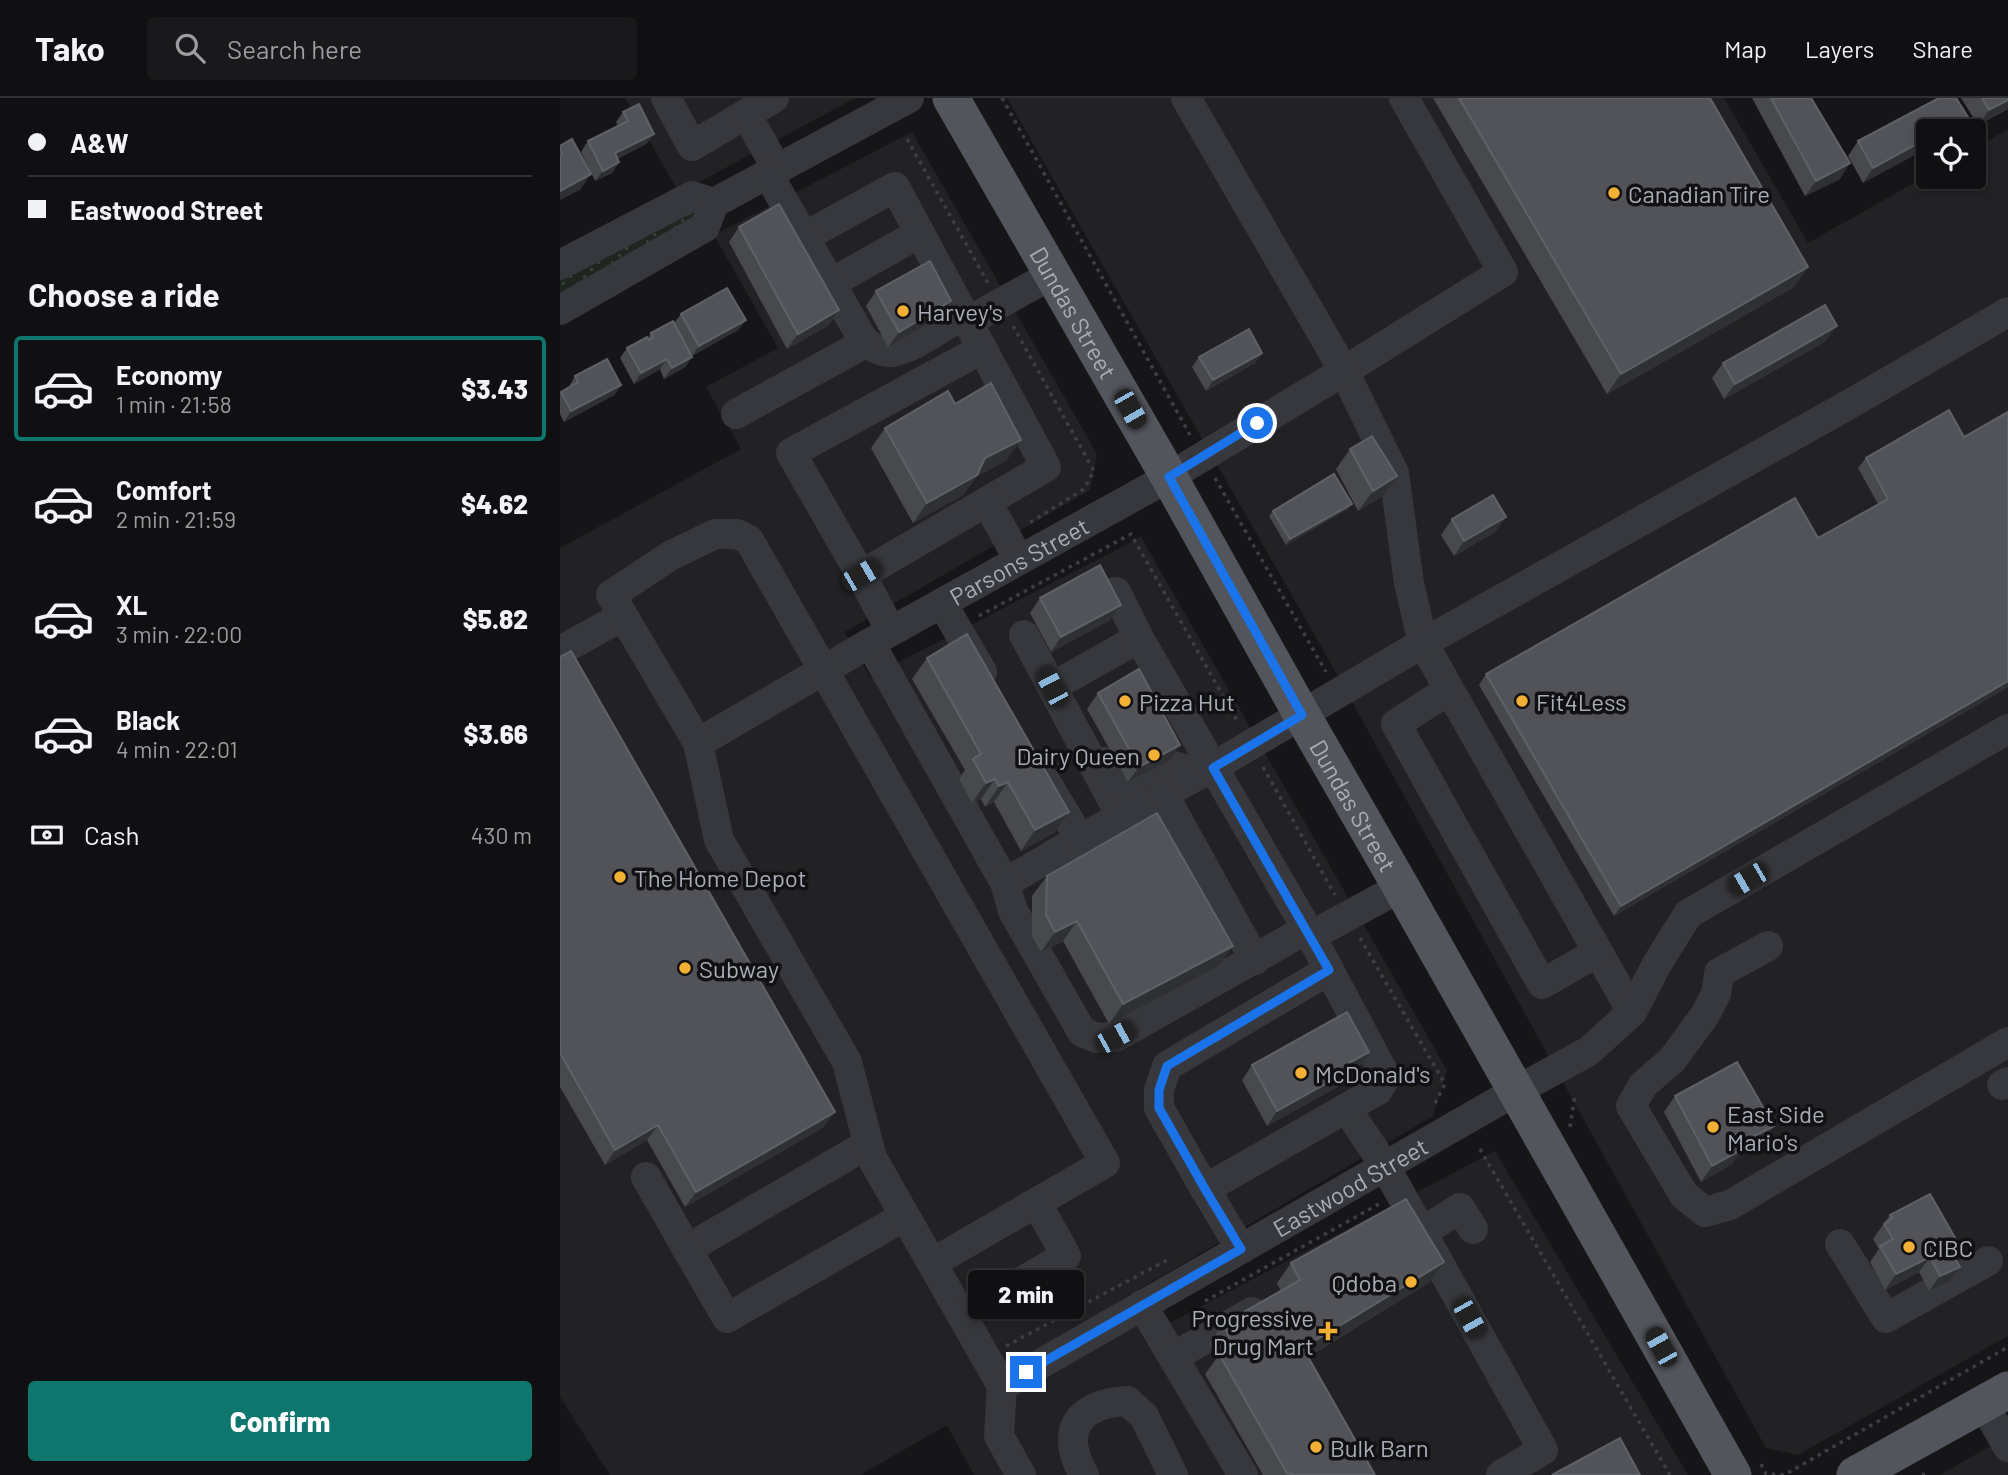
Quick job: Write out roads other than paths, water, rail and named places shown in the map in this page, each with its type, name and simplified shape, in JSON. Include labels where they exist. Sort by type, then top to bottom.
[{"type":"main road","name":"Dundas Street","points":[[951,98],[1516,1091],[1746,1469]]},
{"type":"main road","points":[[1855,1475],[1996,1396]]},
{"type":"street","points":[[666,98],[692,146],[774,98]]},
{"type":"street","points":[[560,310],[705,227],[714,203],[909,98]]},
{"type":"street","points":[[1186,98],[1344,371],[1394,472],[1409,583],[1423,643],[1632,1012]]},
{"type":"street","name":"Parsons Street","points":[[698,743],[881,637],[1169,477],[1503,272],[1404,98]]},
{"type":"street","points":[[746,114],[804,237],[865,343],[891,353],[1053,274]]},
{"type":"street","points":[[804,237],[895,187],[1046,467],[861,575]]},
{"type":"street","points":[[560,265],[692,196],[714,203]]},
{"type":"street","points":[[831,283],[920,233]]},
{"type":"street","points":[[1005,883],[1121,816],[1207,771],[1423,643],[1848,405],[2008,312]]},
{"type":"street","points":[[736,414],[865,343]]},
{"type":"street","points":[[982,349],[791,453],[861,575],[881,637],[1005,883],[1013,911],[1082,1032],[1097,1038],[1115,1037],[1255,960],[1309,932],[1348,916],[1401,887]]},
{"type":"street","points":[[987,502],[1019,560]]},
{"type":"street","points":[[932,1263],[1105,1163],[749,540],[737,534],[715,534],[670,556],[611,595],[698,743],[719,840],[847,1062],[872,1158],[1002,1386],[999,1436],[1021,1475]]},
{"type":"street","points":[[1116,592],[1207,771],[1309,932],[1386,1077],[1378,1090],[1205,1189]]},
{"type":"street","points":[[942,603],[998,699]]},
{"type":"street","points":[[560,651],[623,615]]},
{"type":"street","points":[[1024,635],[1121,816]]},
{"type":"street","points":[[1058,697],[1139,638]]},
{"type":"street","points":[[1449,690],[1396,724],[1542,984],[1598,951]]},
{"type":"street","points":[[1058,697],[1083,721],[1115,784],[1128,788],[1174,766],[1207,771]]},
{"type":"street","points":[[1632,1012],[1657,964],[1688,914],[2008,729]]},
{"type":"street","points":[[1032,757],[1080,839]]},
{"type":"street","points":[[1164,795],[1255,960]]},
{"type":"street","points":[[1768,946],[1719,973],[1716,994],[1705,1015],[1672,1060],[1643,1085],[1631,1106],[1684,1195],[1704,1212],[1730,1205],[2008,1042]]},
{"type":"street","points":[[1241,1249],[1159,1108],[1159,1090],[1167,1066],[1329,970]]},
{"type":"street","name":"Eastwood Street","points":[[1002,1386],[1589,1051],[1632,1012]]},
{"type":"street","points":[[1346,1108],[1385,1166],[1543,1450],[1501,1475]]},
{"type":"street","points":[[687,1249],[868,1144]]},
{"type":"street","points":[[646,1177],[727,1318],[905,1216]]},
{"type":"street","points":[[962,1316],[1066,1256],[1037,1203]]},
{"type":"street","points":[[1421,1233],[1460,1208],[1473,1229]]},
{"type":"street","points":[[1840,1244],[1886,1318],[1988,1261]]},
{"type":"street","points":[[1173,1357],[1271,1301]]},
{"type":"street","points":[[1142,1305],[1243,1475]]},
{"type":"street","points":[[1996,1396],[2008,1447]]},
{"type":"street","points":[[1084,1475],[1078,1465],[1073,1442],[1076,1423],[1089,1410],[1108,1403],[1127,1401],[1144,1416],[1173,1475]]},
{"type":"place","name":"Canadian Tire","points":[[1614,193]]},
{"type":"place","name":"Harvey's","points":[[903,311]]},
{"type":"place","name":"Pizza Hut","points":[[1125,701]]},
{"type":"place","name":"Fit4Less","points":[[1522,701]]},
{"type":"place","name":"Dairy Queen","points":[[1154,755]]},
{"type":"place","name":"The Home Depot","points":[[620,877]]},
{"type":"place","name":"Subway","points":[[685,968]]},
{"type":"place","name":"McDonald's","points":[[1301,1073]]},
{"type":"place","name":"East Side Mario's","points":[[1713,1127]]},
{"type":"place","name":"CIBC","points":[[1909,1247]]},
{"type":"place","name":"Qdoba","points":[[1411,1282]]},
{"type":"place","name":"Progressive Drug Mart","points":[[1328,1331]]},
{"type":"place","name":"Bulk Barn","points":[[1316,1447]]}]
